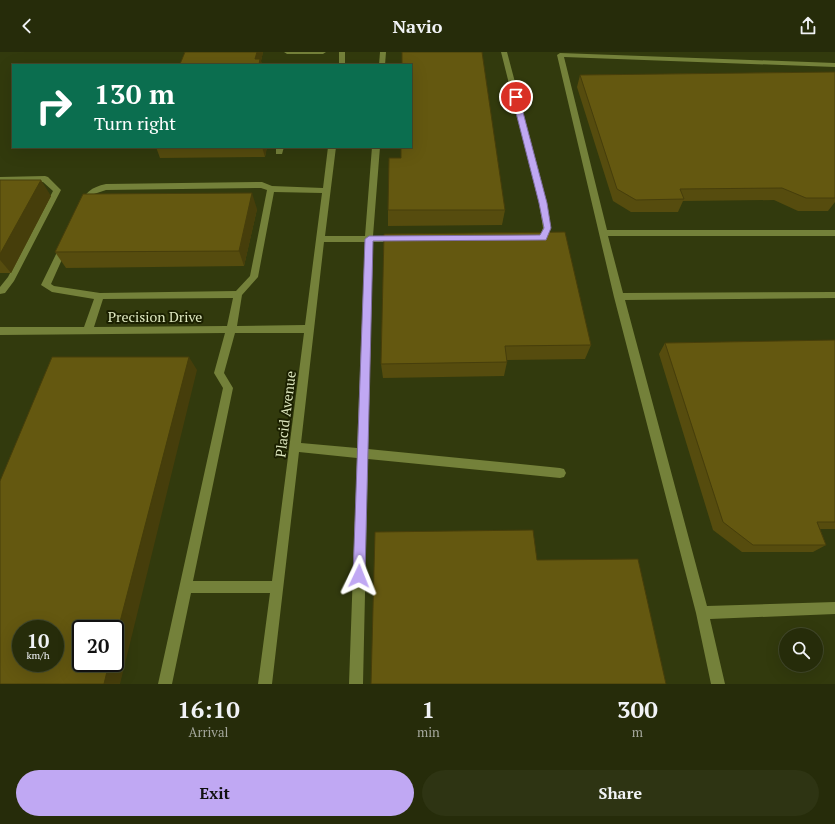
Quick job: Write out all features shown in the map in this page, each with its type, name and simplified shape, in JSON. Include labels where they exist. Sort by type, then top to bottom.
[{"type":"street","points":[[287,52],[324,52]]},
{"type":"street","points":[[342,52],[342,64]]},
{"type":"street","points":[[374,52],[383,52],[382,64]]},
{"type":"street","points":[[504,52],[543,203],[548,228],[543,238],[527,238]]},
{"type":"street","points":[[718,684],[702,613],[619,297],[560,55],[835,65]]},
{"type":"street","name":"Placid Avenue","points":[[265,684],[332,148]]},
{"type":"street","points":[[356,684],[369,239],[376,148]]},
{"type":"street","points":[[0,180],[45,179],[57,190],[11,279],[1,291]]},
{"type":"street","points":[[78,216],[88,195],[96,188],[262,185],[271,189],[326,191]]},
{"type":"street","points":[[165,684],[228,388],[219,373],[222,358],[231,330],[238,294],[254,277],[271,189]]},
{"type":"street","points":[[603,233],[835,233]]},
{"type":"street","points":[[69,236],[46,285],[52,289],[100,296],[238,294]]},
{"type":"street","points":[[321,239],[409,238]]},
{"type":"street","points":[[619,297],[835,295]]},
{"type":"street","points":[[88,330],[100,296]]},
{"type":"street","name":"Precision Drive","points":[[0,331],[310,329]]},
{"type":"street","points":[[295,447],[560,473]]},
{"type":"street","points":[[186,587],[277,587]]},
{"type":"street","points":[[702,613],[835,608]]},
{"type":"building","points":[[185,52],[257,52],[255,59],[260,59],[259,64],[180,64]]},
{"type":"building","points":[[402,52],[482,52],[505,210],[388,210],[389,158],[401,158],[401,148],[412,148],[412,64],[402,64]]},
{"type":"building","points":[[835,72],[835,198],[806,198],[782,188],[680,189],[684,199],[636,200],[617,189],[580,75]]},
{"type":"building","points":[[0,180],[41,180],[0,254]]},
{"type":"building","points":[[252,193],[239,251],[55,252],[83,194]]},
{"type":"building","points":[[565,232],[591,345],[505,346],[507,362],[381,364],[384,234]]},
{"type":"building","points":[[835,340],[835,522],[817,522],[826,545],[753,545],[723,522],[665,343]]},
{"type":"building","points":[[52,357],[189,357],[120,620],[72,620],[72,672],[107,672],[104,684],[0,684],[0,481]]},
{"type":"building","points":[[533,530],[537,560],[638,559],[666,684],[371,684],[375,532]]},
{"type":"route","points":[[359,576],[369,239],[543,238],[548,228],[516,97]]}]
